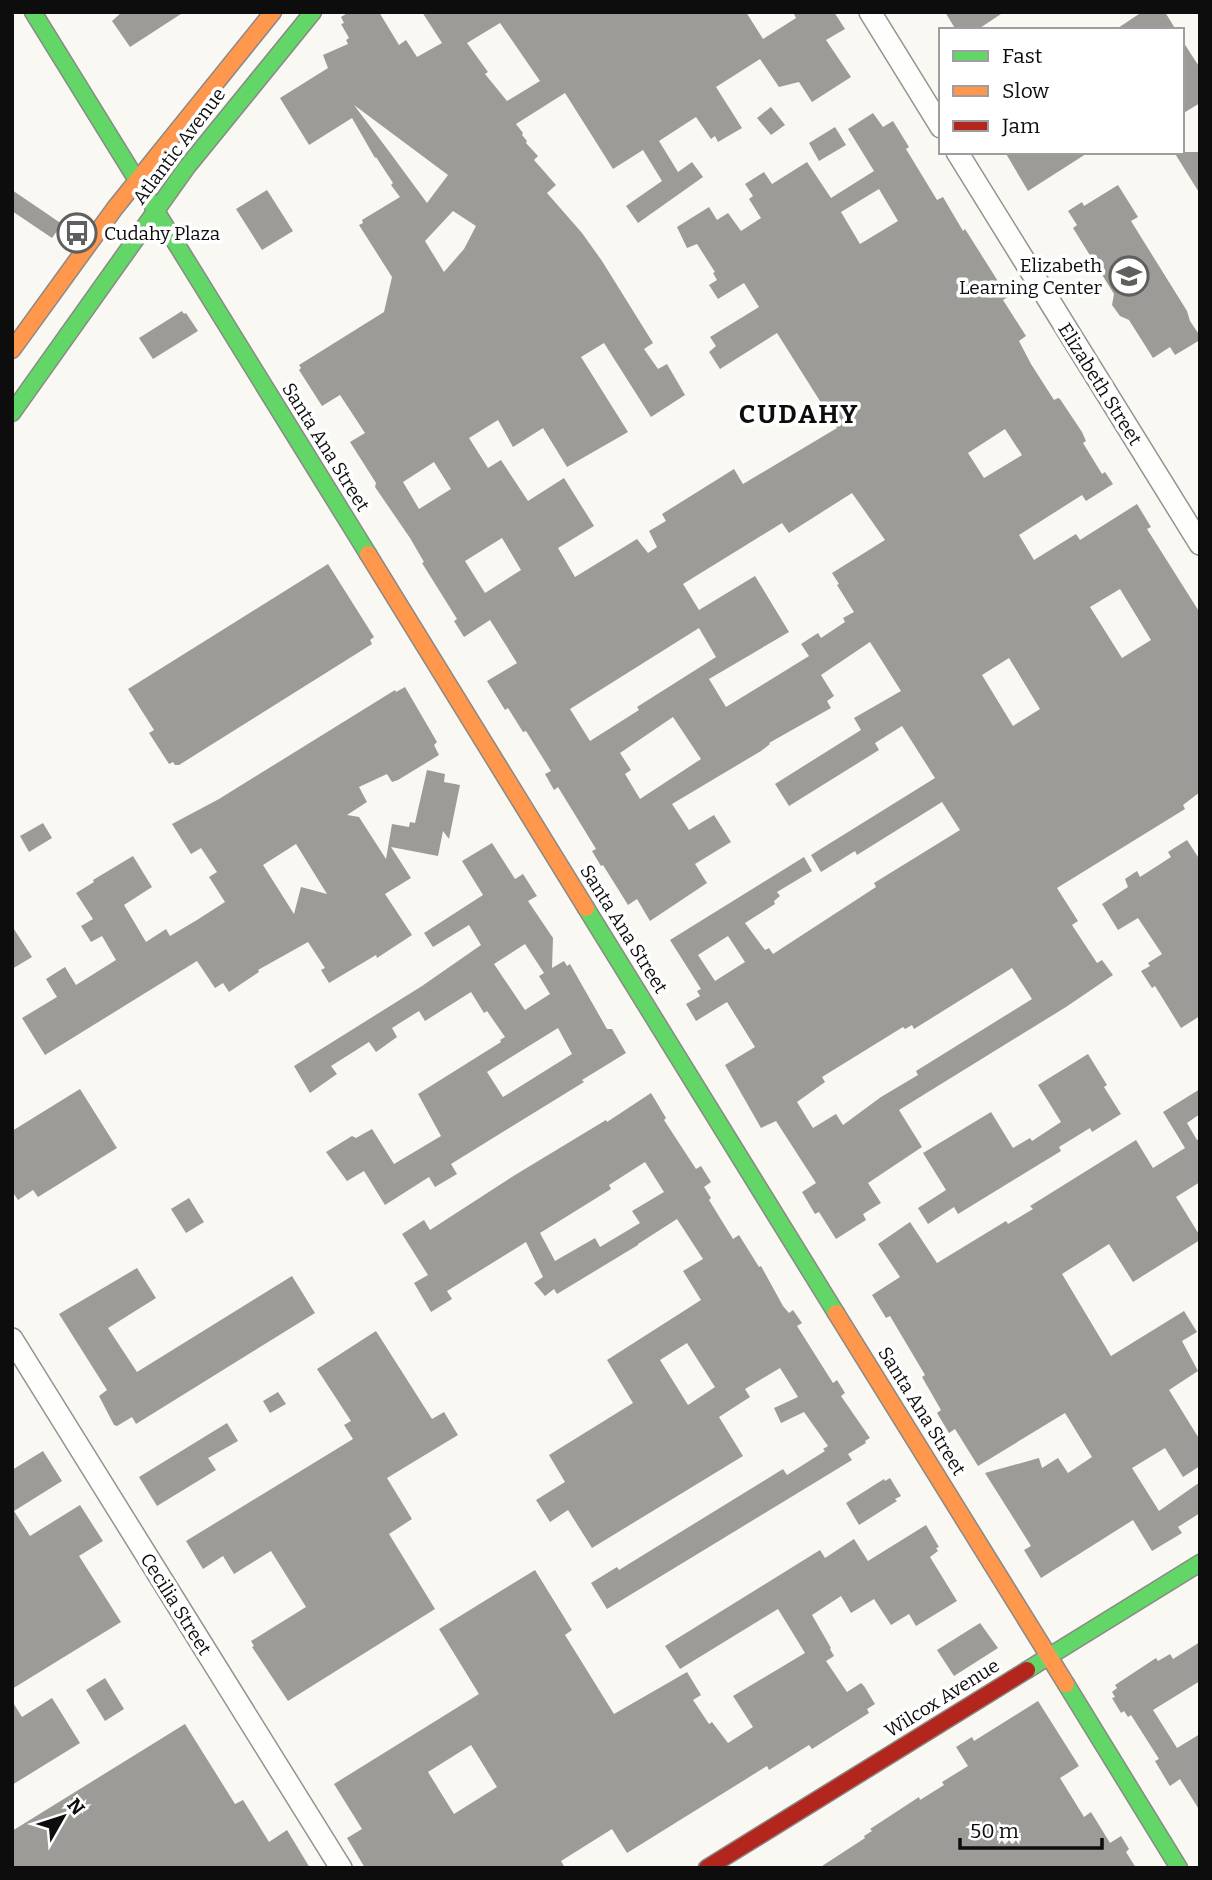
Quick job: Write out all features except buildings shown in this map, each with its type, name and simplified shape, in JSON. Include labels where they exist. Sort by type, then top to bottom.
[{"type":"street","name":"Santa Ana Street","points":[[33,12],[1179,1868]]},
{"type":"street","name":"Atlantic Avenue","points":[[12,350],[137,181],[273,12]]},
{"type":"street","name":"Atlantic Avenue","points":[[12,413],[233,108],[313,12]]},
{"type":"street","points":[[870,12],[939,124]]},
{"type":"street","name":"Elizabeth Street","points":[[958,154],[1200,544]]},
{"type":"street","name":"Cecilia Street","points":[[12,1339],[341,1868]]},
{"type":"street","name":"Wilcox Avenue","points":[[707,1868],[1200,1563]]},
{"type":"traffic: fast","points":[[33,12],[368,554]]},
{"type":"traffic: fast","points":[[12,413],[187,167],[313,12]]},
{"type":"traffic: fast","points":[[586,908],[836,1313]]},
{"type":"traffic: fast","points":[[1027,1670],[1200,1563]]},
{"type":"traffic: fast","points":[[1066,1684],[1179,1868]]},
{"type":"traffic: slow","points":[[12,350],[115,208],[273,12]]},
{"type":"traffic: slow","points":[[368,554],[586,908]]},
{"type":"traffic: slow","points":[[836,1313],[1066,1684]]},
{"type":"traffic: jam","points":[[707,1868],[1027,1670]]},
{"type":"place","name":"Cudahy Plaza","points":[[77,233]]},
{"type":"place","name":"Elizabeth Learning Center","points":[[1129,276]]},
{"type":"district","name":"CUDAHY","points":[[799,414]]}]
